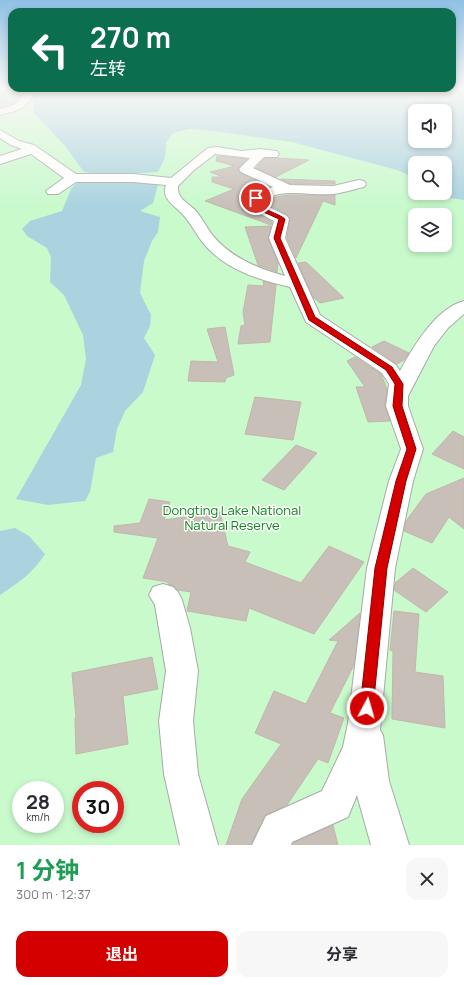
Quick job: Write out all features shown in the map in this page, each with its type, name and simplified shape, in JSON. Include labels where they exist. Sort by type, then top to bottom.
[{"type":"street","points":[[0,133],[15,143],[32,150],[73,178]]},
{"type":"street","points":[[0,160],[32,150]]},
{"type":"street","points":[[286,188],[245,169],[258,157],[267,153],[249,156],[218,150],[211,151],[173,182],[171,187],[177,203],[189,213],[216,248],[244,268],[297,284]]},
{"type":"street","points":[[52,191],[73,178],[113,178],[173,182]]},
{"type":"street","points":[[271,845],[279,829],[335,804],[360,749],[365,724],[381,568],[401,481],[412,449],[397,406],[399,384],[389,369],[312,318],[277,238],[282,219],[260,208],[255,201],[256,198],[265,193],[286,188],[330,190],[359,184]]},
{"type":"street","points":[[398,396],[423,348],[438,326],[464,306]]},
{"type":"street","points":[[163,595],[168,600],[175,628],[182,671],[176,721],[181,774],[198,845]]},
{"type":"street","points":[[365,724],[370,781],[390,845]]},
{"type":"green space","name":"Dongting Lake National Natural Reserve","points":[[0,128],[408,128],[408,148],[452,148],[452,128],[464,128],[464,845],[0,845]]},
{"type":"water","points":[[48,128],[408,128],[408,148],[452,148],[452,128],[464,128],[464,200],[452,198],[452,156],[408,156],[408,175],[397,170],[292,142],[189,129],[173,133],[166,142],[165,158],[158,172],[109,175],[84,172],[65,146]]},
{"type":"water","points":[[77,182],[149,182],[158,185],[153,203],[140,211],[160,217],[158,232],[152,241],[144,261],[140,293],[151,315],[150,326],[144,338],[155,355],[143,392],[125,411],[117,429],[113,452],[96,458],[90,492],[85,501],[48,505],[16,499],[81,385],[86,359],[83,335],[64,295],[50,282],[51,257],[47,248],[27,236],[22,229],[30,221],[62,211],[71,189]]},
{"type":"water","points":[[15,528],[29,536],[45,554],[30,572],[19,582],[0,595],[0,531]]},
{"type":"building","points":[[217,156],[247,159],[238,168],[240,173],[269,187],[250,194],[247,200],[254,212],[272,222],[271,225],[205,201],[234,189],[212,182],[212,177],[223,177],[210,172],[235,166],[216,161]]},
{"type":"building","points":[[265,158],[309,160],[276,177],[256,168]]},
{"type":"building","points":[[281,179],[335,181],[335,184],[290,184]]},
{"type":"building","points":[[287,195],[335,195],[335,205],[323,201],[296,258],[287,238],[290,218],[288,215],[264,202],[271,198]]},
{"type":"building","points":[[271,226],[268,239],[278,263],[277,272],[258,265],[245,227]]},
{"type":"building","points":[[306,262],[344,298],[320,303],[313,297],[298,263]]},
{"type":"building","points":[[263,281],[276,285],[270,342],[238,344],[241,326],[245,325],[243,312],[248,285],[264,286]]},
{"type":"building","points":[[225,327],[234,375],[226,378],[225,382],[188,381],[191,361],[218,362],[207,329]]},
{"type":"building","points":[[384,341],[409,353],[404,360],[397,364],[372,347]]},
{"type":"building","points":[[355,357],[381,374],[387,389],[385,406],[390,421],[368,422],[356,387],[365,387],[347,361]]},
{"type":"building","points":[[255,397],[301,402],[293,440],[245,434]]},
{"type":"building","points":[[453,431],[464,437],[464,469],[432,454]]},
{"type":"building","points":[[296,445],[317,453],[284,490],[262,480]]},
{"type":"building","points":[[464,478],[464,529],[449,517],[432,543],[404,531],[406,521],[426,494]]},
{"type":"building","points":[[149,499],[170,502],[164,520],[220,512],[228,546],[250,552],[245,562],[301,583],[329,546],[364,562],[314,634],[249,608],[246,621],[187,611],[191,592],[178,590],[168,584],[168,582],[143,578],[158,538],[114,532],[114,526],[140,523]]},
{"type":"building","points":[[413,568],[448,592],[426,612],[394,590],[395,583]]},
{"type":"building","points":[[394,611],[419,614],[415,672],[443,676],[445,728],[392,719],[393,651],[390,650]]},
{"type":"building","points":[[360,613],[354,665],[330,713],[344,718],[328,763],[318,759],[287,805],[265,815],[251,845],[226,845],[242,799],[281,744],[255,733],[274,691],[306,704],[338,641],[329,640]]},
{"type":"building","points":[[152,657],[158,689],[123,696],[128,744],[76,754],[76,718],[72,673]]},
{"type":"building","points":[[333,825],[338,845],[293,845],[293,843]]},
{"type":"route","points":[[256,198],[255,201],[260,208],[282,219],[277,238],[312,318],[389,369],[399,384],[397,406],[412,449],[401,481],[381,568],[367,708]]}]
